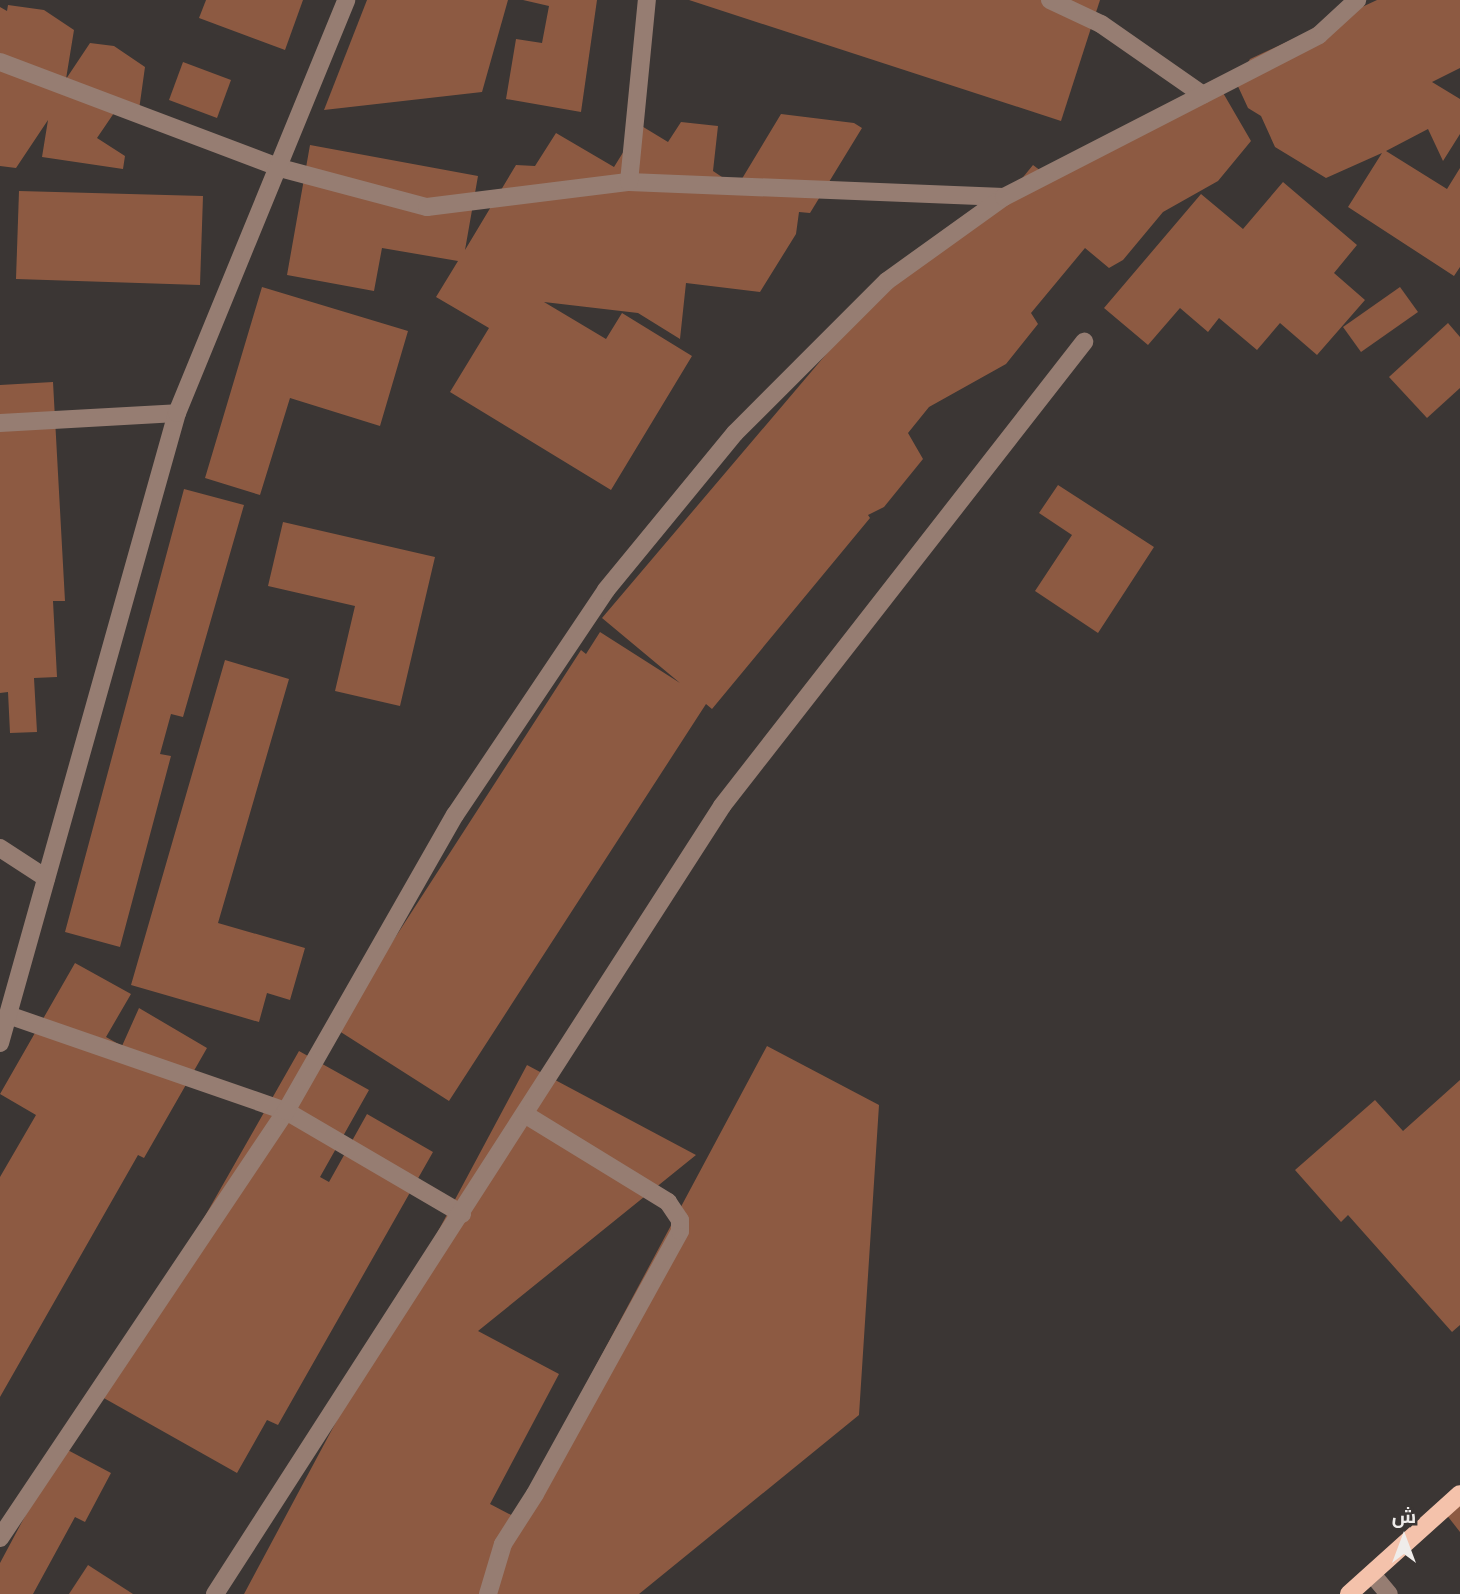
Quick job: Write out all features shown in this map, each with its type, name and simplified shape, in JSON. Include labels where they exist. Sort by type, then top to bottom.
[{"type":"main road","points":[[1349,1594],[1460,1494]]},
{"type":"street","points":[[0,1043],[11,1016],[46,878],[177,412],[280,168],[346,0]]},
{"type":"street","points":[[629,182],[647,0]]},
{"type":"street","points":[[1051,0],[1101,24],[1203,95]]},
{"type":"street","points":[[0,1538],[286,1111],[455,815],[606,590],[735,433],[877,291],[1004,197],[1319,35],[1357,0]]},
{"type":"street","points":[[0,62],[280,168],[426,207],[629,182],[1004,197]]},
{"type":"street","points":[[215,1594],[526,1115],[722,806],[1084,342]]},
{"type":"street","points":[[0,423],[177,412]]},
{"type":"street","points":[[0,848],[46,878]]},
{"type":"street","points":[[11,1016],[286,1111],[462,1214]]},
{"type":"street","points":[[488,1594],[503,1544],[536,1494],[680,1231],[680,1220],[668,1202],[526,1115]]},
{"type":"street","points":[[1372,1574],[1389,1594]]},
{"type":"building","points":[[206,0],[303,0],[285,50],[199,18]]},
{"type":"building","points":[[367,0],[508,0],[482,92],[324,110]]},
{"type":"building","points":[[523,0],[597,0],[581,112],[506,99],[516,39],[542,43],[549,6]]},
{"type":"building","points":[[689,0],[1100,0],[1061,121]]},
{"type":"building","points":[[1377,0],[1460,0],[1460,68],[1432,82],[1460,99],[1460,134],[1443,161],[1428,129],[1386,151],[1447,189],[1460,168],[1460,267],[1454,276],[1348,207],[1382,153],[1326,178],[1275,147],[1261,116],[1248,108],[1236,82],[1250,59]]},
{"type":"building","points":[[8,5],[44,10],[74,30],[66,79],[90,43],[114,46],[145,67],[138,117],[114,113],[97,138],[125,156],[123,169],[42,157],[48,120],[16,168],[0,166],[0,7],[7,11]]},
{"type":"building","points":[[183,62],[231,80],[217,118],[169,100]]},
{"type":"building","points":[[1215,79],[1251,141],[1218,181],[1163,212],[1123,260],[1109,268],[1085,248],[1031,313],[1038,324],[1006,364],[929,407],[908,433],[923,459],[884,507],[868,515],[870,518],[712,709],[706,704],[449,1101],[336,1029],[581,650],[586,654],[600,632],[680,683],[602,618],[901,266],[991,216],[1033,165],[1045,174]]},
{"type":"building","points":[[781,114],[854,123],[862,128],[810,213],[799,212],[796,234],[760,292],[686,283],[680,339],[638,313],[544,302],[606,339],[622,313],[692,356],[611,490],[450,392],[489,328],[436,297],[458,261],[382,248],[374,291],[287,275],[310,145],[478,176],[465,250],[516,165],[535,166],[556,133],[614,167],[640,125],[668,142],[681,122],[718,126],[713,171],[737,187]]},
{"type":"building","points":[[1283,182],[1357,245],[1334,273],[1365,300],[1317,355],[1280,323],[1257,350],[1219,318],[1208,332],[1180,308],[1148,345],[1104,308],[1201,194],[1243,229]]},
{"type":"building","points":[[19,191],[203,196],[200,285],[16,279]]},
{"type":"building","points":[[262,287],[408,331],[380,426],[290,398],[260,495],[205,478]]},
{"type":"building","points":[[1400,287],[1418,312],[1361,352],[1343,327]]},
{"type":"building","points":[[1448,323],[1460,337],[1460,388],[1427,418],[1389,377]]},
{"type":"building","points":[[53,382],[65,601],[53,601],[57,677],[34,678],[37,732],[10,733],[8,692],[0,693],[0,385]]},
{"type":"building","points":[[1058,485],[1154,547],[1098,633],[1035,591],[1072,535],[1039,513]]},
{"type":"building","points":[[184,489],[244,505],[183,717],[171,714],[160,754],[171,756],[120,947],[65,932]]},
{"type":"building","points":[[283,522],[435,557],[400,706],[335,691],[355,606],[268,586]]},
{"type":"building","points":[[225,660],[289,679],[218,923],[305,948],[290,1000],[267,993],[259,1022],[131,985]]},
{"type":"building","points":[[75,963],[131,994],[106,1037],[122,1046],[139,1008],[207,1048],[144,1158],[138,1155],[0,1397],[0,1177],[36,1115],[0,1094]]},
{"type":"building","points":[[767,1046],[879,1105],[859,1415],[639,1594],[244,1594],[527,1065],[696,1155],[478,1331],[559,1374],[490,1504],[515,1517]]},
{"type":"building","points":[[299,1051],[369,1090],[320,1177],[329,1182],[367,1114],[433,1152],[278,1425],[267,1420],[237,1473],[102,1397]]},
{"type":"building","points":[[1460,1080],[1460,1325],[1452,1332],[1348,1215],[1341,1222],[1295,1170],[1375,1100],[1403,1131]]},
{"type":"building","points":[[62,1447],[111,1473],[85,1522],[75,1517],[33,1594],[0,1594],[0,1563]]},
{"type":"building","points":[[1460,1496],[1460,1532],[1442,1509]]},
{"type":"building","points":[[88,1565],[133,1594],[69,1594]]}]
